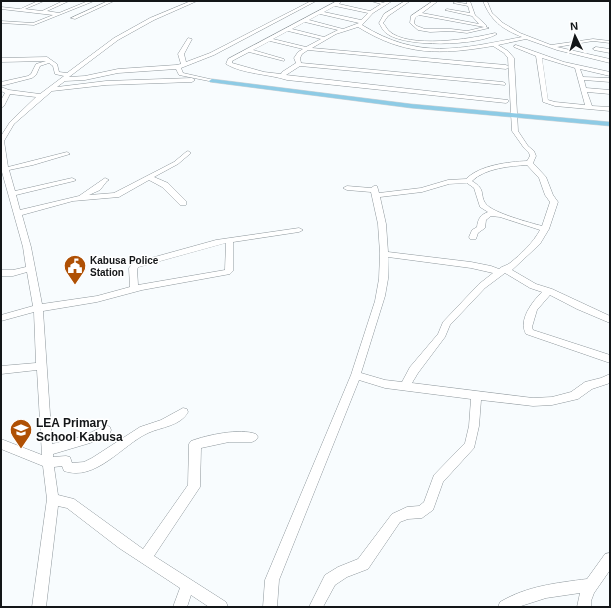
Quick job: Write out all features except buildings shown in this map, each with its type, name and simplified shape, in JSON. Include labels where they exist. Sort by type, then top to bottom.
[{"type":"main road","points":[[212,81],[411,106],[610,124]]},
{"type":"street","points":[[21,10],[42,1]]},
{"type":"street","points":[[43,11],[67,1]]},
{"type":"street","points":[[1,22],[34,24],[92,1]]},
{"type":"street","points":[[73,18],[112,1]]},
{"type":"street","points":[[39,607],[53,499],[48,463],[38,310],[27,246],[19,213],[3,170],[1,140],[7,129],[41,96],[125,33],[169,11],[195,1]]},
{"type":"street","points":[[1,60],[44,59],[51,61],[55,65],[57,73],[66,77],[85,78],[118,71],[177,67],[212,54],[314,1]]},
{"type":"street","points":[[373,1],[381,3]]},
{"type":"street","points":[[299,64],[297,58],[298,56],[308,49],[334,33],[360,24],[371,12],[390,1]]},
{"type":"street","points":[[408,1],[386,15],[381,23],[387,31],[400,37],[422,42],[443,43],[465,41],[495,34]]},
{"type":"street","points":[[436,1],[413,17],[412,23],[416,27],[424,30],[468,32],[485,27]]},
{"type":"street","points":[[485,1],[488,11],[495,19],[503,26],[525,38],[571,53],[610,61]]},
{"type":"street","points":[[371,12],[336,3],[230,60],[230,64],[264,74],[303,80],[506,101]]},
{"type":"street","points":[[455,3],[468,3],[473,15],[485,27],[495,34],[510,41]]},
{"type":"street","points":[[85,4],[102,5]]},
{"type":"street","points":[[2,7],[60,14]]},
{"type":"street","points":[[448,10],[473,15]]},
{"type":"street","points":[[319,12],[360,24],[381,39],[412,48],[454,50],[525,38]]},
{"type":"street","points":[[418,13],[485,27]]},
{"type":"street","points":[[304,20],[344,30]]},
{"type":"street","points":[[287,29],[324,38]]},
{"type":"street","points":[[184,64],[181,54],[190,39]]},
{"type":"street","points":[[268,39],[308,49],[506,67]]},
{"type":"street","points":[[551,46],[593,40],[610,42]]},
{"type":"street","points":[[494,44],[508,54],[512,62],[516,116],[515,131],[533,154],[529,163]]},
{"type":"street","points":[[516,46],[527,49],[539,56],[577,67],[610,74]]},
{"type":"street","points":[[508,54],[527,49]]},
{"type":"street","points":[[596,49],[610,51]]},
{"type":"street","points":[[248,50],[282,60]]},
{"type":"street","points":[[539,56],[545,101],[555,104],[610,108]]},
{"type":"street","points":[[1,84],[30,77],[33,75],[38,65],[51,61]]},
{"type":"street","points":[[283,76],[284,73],[299,64],[503,84]]},
{"type":"street","points":[[177,67],[181,74],[202,80]]},
{"type":"street","points":[[577,67],[589,107]]},
{"type":"street","points":[[95,84],[104,74]]},
{"type":"street","points":[[580,78],[610,80]]},
{"type":"street","points":[[52,89],[95,84],[202,80],[212,81]]},
{"type":"street","points":[[1,89],[8,92],[41,96]]},
{"type":"street","points":[[584,90],[610,92]]},
{"type":"street","points":[[1,106],[8,92]]},
{"type":"street","points":[[19,213],[73,200],[112,196],[176,163],[188,153]]},
{"type":"street","points":[[3,170],[67,154]]},
{"type":"street","points":[[468,181],[470,178],[482,171],[529,163]]},
{"type":"street","points":[[405,386],[414,370],[442,334],[446,324],[482,286],[501,271],[512,266],[534,245],[546,229],[554,202],[549,195],[542,178],[529,163]]},
{"type":"street","points":[[148,177],[165,185],[183,203]]},
{"type":"street","points":[[13,194],[72,180]]},
{"type":"street","points":[[73,200],[97,188],[105,180]]},
{"type":"street","points":[[347,188],[375,191],[422,190],[448,182],[468,181],[476,187],[483,205],[496,214],[546,229]]},
{"type":"street","points":[[270,607],[272,580],[356,375],[357,367],[367,342],[382,289],[384,254],[380,210],[375,191]]},
{"type":"street","points":[[473,237],[475,232],[481,228],[483,218],[496,214]]},
{"type":"street","points":[[134,289],[133,268],[136,265],[228,240],[300,230]]},
{"type":"street","points":[[1,318],[19,312],[97,299],[148,286],[227,272],[229,271],[230,244],[228,240]]},
{"type":"street","points":[[384,254],[472,265],[501,271],[528,284],[549,291],[610,320]]},
{"type":"street","points":[[1,273],[30,269]]},
{"type":"street","points":[[549,291],[542,296],[531,314],[527,327],[529,332],[610,359]]},
{"type":"street","points":[[1,370],[41,366]]},
{"type":"street","points":[[356,375],[385,384],[533,402],[552,401],[574,396],[589,384],[604,382],[610,378]]},
{"type":"street","points":[[316,607],[330,580],[343,572],[363,564],[396,518],[407,513],[422,512],[429,506],[438,479],[470,445],[474,426],[476,396]]},
{"type":"street","points":[[1,444],[48,463],[66,461],[68,467],[72,469],[95,462],[113,452],[145,429],[160,426],[183,412]]},
{"type":"street","points":[[48,450],[86,440],[106,430]]},
{"type":"street","points":[[145,558],[194,487],[195,444],[229,437],[252,437]]},
{"type":"street","points":[[53,499],[70,503],[145,558],[221,607]]},
{"type":"street","points":[[584,607],[583,603],[591,585],[610,559]]},
{"type":"street","points":[[505,607],[515,600],[543,591],[591,585]]},
{"type":"street","points":[[180,607],[188,586]]},
{"type":"place","name":"Kabusa Police Station","points":[[75,286]]},
{"type":"place","name":"LEA Primary School Kabusa","points":[[21,450]]}]
